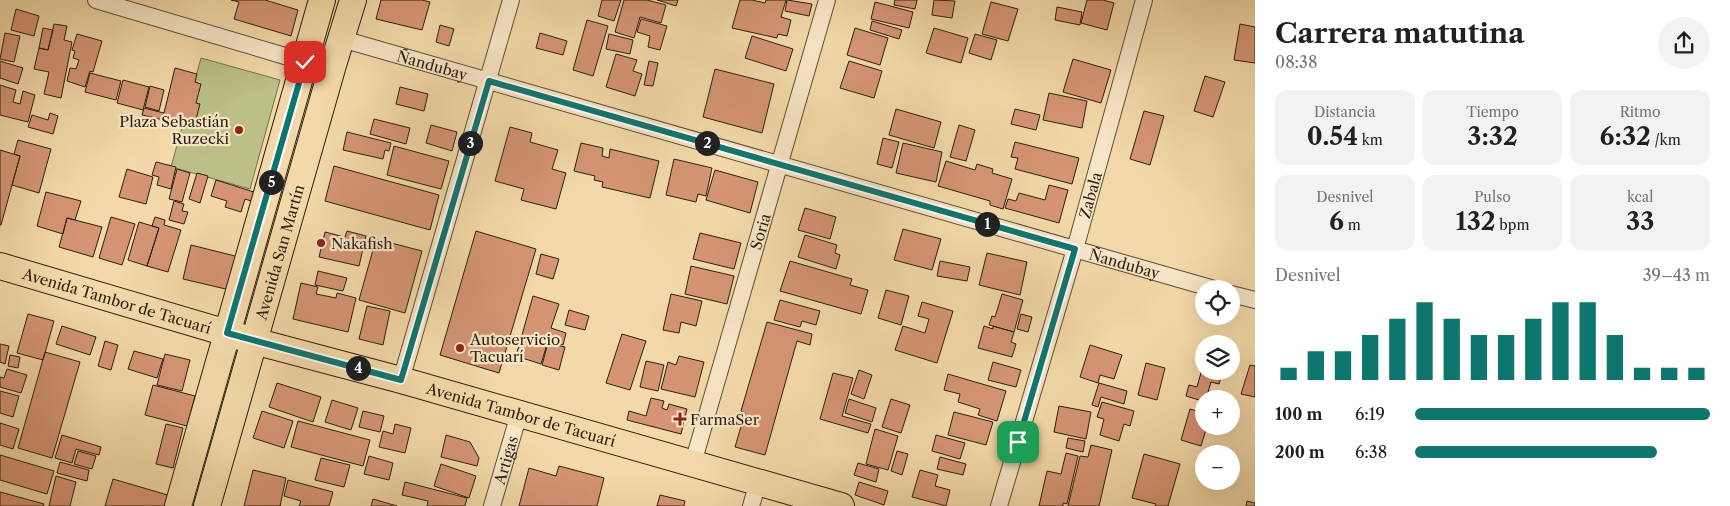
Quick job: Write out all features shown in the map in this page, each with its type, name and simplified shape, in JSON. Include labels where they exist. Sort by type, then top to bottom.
[{"type":"main road","name":"Avenida San Martín","points":[[178,506],[322,0]]},
{"type":"main road","name":"Avenida San Martín","points":[[207,506],[353,0]]},
{"type":"main road","name":"Avenida Tambor de Tacuarí","points":[[0,266],[227,333],[401,380],[693,464],[754,494],[841,506]]},
{"type":"street","points":[[96,0],[305,62]]},
{"type":"street","points":[[401,380],[511,0]]},
{"type":"street","name":"Soria","points":[[693,464],[827,0]]},
{"type":"street","name":"Zabala","points":[[999,506],[1075,249],[1144,0]]},
{"type":"street","name":"Ñandubay","points":[[342,39],[1195,284]]},
{"type":"street","points":[[1240,296],[1255,300]]},
{"type":"street","name":"Artigas","points":[[492,506],[518,414]]},
{"type":"green space","points":[[201,58],[280,80],[250,189],[171,167]]},
{"type":"building","points":[[231,0],[265,0],[298,10],[291,36],[234,19],[239,2]]},
{"type":"building","points":[[381,0],[422,0],[430,2],[422,30],[376,19]]},
{"type":"building","points":[[602,0],[621,0],[614,21],[598,16]]},
{"type":"building","points":[[624,0],[647,0],[666,5],[661,23],[640,17],[634,38],[615,32]]},
{"type":"building","points":[[657,0],[678,0],[676,6]]},
{"type":"building","points":[[740,0],[765,3],[766,0],[786,0],[781,17],[791,20],[787,36],[778,34],[777,38],[732,28]]},
{"type":"building","points":[[787,0],[812,4],[809,16],[785,11]]},
{"type":"building","points":[[895,0],[917,0],[915,9],[894,5]]},
{"type":"building","points":[[934,0],[955,1],[952,18],[932,15]]},
{"type":"building","points":[[1087,0],[1103,0],[1114,3],[1107,30],[1081,23]]},
{"type":"building","points":[[875,2],[913,12],[909,28],[871,19]]},
{"type":"building","points":[[991,2],[1018,9],[1008,41],[982,34]]},
{"type":"building","points":[[1057,7],[1082,12],[1080,25],[1055,20]]},
{"type":"building","points":[[16,9],[39,16],[34,36],[11,30]]},
{"type":"building","points":[[641,19],[667,26],[660,50],[648,47],[650,36],[637,32]]},
{"type":"building","points":[[587,20],[608,26],[593,76],[573,70]]},
{"type":"building","points":[[872,21],[902,30],[899,39],[870,30]]},
{"type":"building","points":[[54,24],[67,26],[64,40],[72,42],[61,98],[44,94],[49,72],[34,69],[39,48],[48,50]]},
{"type":"building","points":[[1240,24],[1255,27],[1255,63],[1234,60]]},
{"type":"building","points":[[440,25],[454,29],[449,46],[436,42]]},
{"type":"building","points":[[43,28],[53,30],[48,50],[39,48]]},
{"type":"building","points":[[855,28],[888,38],[880,65],[847,55]]},
{"type":"building","points":[[934,28],[968,38],[961,63],[926,53]]},
{"type":"building","points":[[5,33],[20,36],[14,62],[0,59]]},
{"type":"building","points":[[540,33],[567,41],[563,55],[536,48]]},
{"type":"building","points":[[77,34],[102,41],[93,72],[90,71],[85,87],[67,81],[70,68],[76,69],[79,60],[73,58],[75,51],[72,50]]},
{"type":"building","points":[[609,34],[633,40],[630,54],[606,49]]},
{"type":"building","points":[[975,34],[997,40],[991,60],[969,53]]},
{"type":"building","points":[[752,36],[793,49],[786,71],[745,58]]},
{"type":"building","points":[[616,54],[637,60],[633,71],[642,74],[635,96],[606,87]]},
{"type":"building","points":[[1073,59],[1111,70],[1101,103],[1063,92]]},
{"type":"building","points":[[0,61],[23,68],[18,84],[0,78]]},
{"type":"building","points":[[649,61],[658,63],[653,86],[644,85]]},
{"type":"building","points":[[849,61],[882,71],[874,98],[840,88]]},
{"type":"building","points":[[175,68],[197,74],[195,82],[201,84],[196,103],[200,104],[194,127],[142,115],[144,108],[164,113]]},
{"type":"building","points":[[715,69],[774,84],[762,133],[703,117]]},
{"type":"building","points":[[90,73],[121,81],[116,100],[85,92]]},
{"type":"building","points":[[1205,76],[1225,82],[1213,117],[1194,111]]},
{"type":"building","points":[[123,80],[149,87],[143,110],[117,103]]},
{"type":"building","points":[[0,85],[16,90],[13,102],[20,104],[23,91],[35,95],[28,122],[0,115]]},
{"type":"building","points":[[150,86],[164,90],[159,111],[145,107]]},
{"type":"building","points":[[400,87],[428,94],[424,111],[396,104]]},
{"type":"building","points":[[1049,93],[1087,101],[1082,128],[1043,120]]},
{"type":"building","points":[[896,109],[941,122],[934,148],[889,135]]},
{"type":"building","points":[[1015,109],[1040,115],[1036,130],[1011,124]]},
{"type":"building","points":[[1144,111],[1164,116],[1150,165],[1130,159]]},
{"type":"building","points":[[50,113],[58,116],[53,134],[28,127],[32,115],[48,120]]},
{"type":"building","points":[[374,119],[410,128],[406,144],[370,134]]},
{"type":"building","points":[[431,125],[457,132],[452,151],[426,143]]},
{"type":"building","points":[[959,125],[975,130],[966,161],[950,157]]},
{"type":"building","points":[[510,127],[532,133],[530,142],[558,150],[552,169],[566,173],[556,209],[521,200],[524,189],[495,181]]},
{"type":"building","points":[[347,132],[391,143],[389,151],[385,150],[383,159],[343,150]]},
{"type":"building","points":[[883,138],[899,142],[892,168],[877,164]]},
{"type":"building","points":[[18,140],[51,149],[39,193],[12,185],[20,156],[14,154]]},
{"type":"building","points":[[1015,142],[1079,158],[1072,184],[1015,169],[1018,158],[1011,157]]},
{"type":"building","points":[[581,143],[603,148],[602,156],[609,158],[610,149],[659,161],[650,198],[602,187],[603,182],[594,180],[595,176],[574,171]]},
{"type":"building","points":[[903,143],[942,152],[936,182],[896,173]]},
{"type":"building","points":[[394,146],[449,161],[441,189],[387,175]]},
{"type":"building","points":[[0,150],[20,156],[1,225],[0,225]]},
{"type":"building","points":[[674,159],[712,168],[706,196],[698,194],[696,202],[666,195]]},
{"type":"building","points":[[946,161],[975,170],[977,164],[993,169],[992,173],[1012,179],[1003,209],[990,205],[990,201],[938,186]]},
{"type":"building","points":[[156,162],[176,167],[171,189],[157,185],[159,177],[152,175]]},
{"type":"building","points":[[334,166],[439,195],[430,230],[325,201]]},
{"type":"building","points":[[127,169],[153,177],[146,204],[119,197]]},
{"type":"building","points":[[177,169],[190,173],[182,202],[169,199]]},
{"type":"building","points":[[715,170],[758,182],[750,213],[706,200]]},
{"type":"building","points":[[197,173],[208,176],[200,203],[189,199]]},
{"type":"building","points":[[216,180],[257,193],[254,202],[245,199],[241,212],[225,207],[227,201],[211,196]]},
{"type":"building","points":[[1049,185],[1068,190],[1059,223],[1005,208],[1008,199],[1016,201],[1019,193],[1045,200]]},
{"type":"building","points":[[46,192],[81,201],[75,220],[67,218],[63,234],[37,226]]},
{"type":"building","points":[[174,201],[184,204],[182,211],[188,212],[184,224],[169,220]]},
{"type":"building","points":[[805,208],[836,217],[830,239],[798,230]]},
{"type":"building","points":[[111,217],[135,224],[122,265],[99,258]]},
{"type":"building","points":[[155,217],[165,220],[164,225],[181,230],[168,272],[147,266],[159,228],[152,226]]},
{"type":"building","points":[[67,218],[102,227],[93,257],[59,247]]},
{"type":"building","points":[[139,222],[159,228],[147,266],[128,260]]},
{"type":"building","points":[[903,229],[941,239],[932,270],[894,260]]},
{"type":"building","points":[[347,231],[366,236],[359,266],[319,257],[325,232],[345,237]]},
{"type":"building","points":[[476,231],[536,249],[499,373],[440,355]]},
{"type":"building","points":[[700,233],[741,243],[734,269],[693,259]]},
{"type":"building","points":[[805,235],[837,245],[835,253],[840,255],[836,269],[798,257]]},
{"type":"building","points":[[376,239],[422,251],[405,313],[359,300]]},
{"type":"building","points":[[191,245],[239,257],[230,290],[183,279]]},
{"type":"building","points":[[987,253],[1027,262],[1020,295],[979,285]]},
{"type":"building","points":[[541,254],[559,259],[553,279],[536,274]]},
{"type":"building","points":[[790,261],[852,279],[850,285],[868,290],[861,314],[780,291]]},
{"type":"building","points":[[940,261],[970,267],[967,281],[937,276]]},
{"type":"building","points":[[691,266],[734,276],[727,304],[685,294]]},
{"type":"building","points":[[318,271],[347,278],[343,291],[315,285]]},
{"type":"building","points":[[301,283],[318,287],[316,294],[336,298],[337,293],[356,298],[348,332],[293,319]]},
{"type":"building","points":[[886,290],[909,296],[901,325],[878,318]]},
{"type":"building","points":[[671,294],[702,301],[696,326],[681,322],[679,333],[663,330]]},
{"type":"building","points":[[1002,294],[1023,300],[1014,332],[989,325],[992,316],[995,317]]},
{"type":"building","points":[[533,296],[559,304],[551,328],[566,333],[563,345],[548,341],[541,364],[516,356]]},
{"type":"building","points":[[780,300],[820,311],[816,325],[802,321],[800,327],[774,320]]},
{"type":"building","points":[[922,302],[953,311],[937,363],[895,350],[903,326],[925,333],[929,319],[918,316]]},
{"type":"building","points":[[367,306],[390,311],[383,345],[359,339]]},
{"type":"building","points":[[569,310],[589,316],[585,330],[565,325]]},
{"type":"building","points":[[28,314],[54,321],[43,360],[17,353]]},
{"type":"building","points":[[1021,314],[1032,317],[1028,332],[1017,329]]},
{"type":"building","points":[[767,322],[812,334],[810,345],[797,341],[765,455],[735,447],[745,413],[741,411]]},
{"type":"building","points":[[62,326],[96,337],[90,355],[56,344]]},
{"type":"building","points":[[984,326],[993,329],[993,326],[1014,332],[1011,342],[1016,344],[1012,357],[978,348]]},
{"type":"building","points":[[622,334],[646,341],[630,390],[606,383]]},
{"type":"building","points":[[105,341],[118,345],[111,370],[98,366]]},
{"type":"building","points":[[548,343],[565,347],[559,370],[542,365]]},
{"type":"building","points":[[0,344],[9,346],[5,364],[0,362]]},
{"type":"building","points":[[1090,345],[1122,355],[1114,379],[1100,375],[1098,383],[1080,377]]},
{"type":"building","points":[[134,351],[163,359],[157,378],[128,369]]},
{"type":"building","points":[[45,352],[80,362],[52,458],[18,448]]},
{"type":"building","points":[[165,354],[190,360],[182,391],[157,385]]},
{"type":"building","points":[[10,355],[20,357],[18,368],[8,366]]},
{"type":"building","points":[[679,356],[704,362],[695,397],[661,389],[668,362],[676,365]]},
{"type":"building","points":[[646,361],[664,365],[658,391],[640,387]]},
{"type":"building","points":[[993,362],[1021,370],[1016,387],[988,380]]},
{"type":"building","points":[[1146,363],[1165,368],[1157,400],[1138,395]]},
{"type":"building","points":[[1250,365],[1255,366],[1255,397],[1241,394]]},
{"type":"building","points":[[7,369],[27,375],[21,393],[0,387],[0,377],[4,378]]},
{"type":"building","points":[[859,370],[872,375],[864,399],[851,394]]},
{"type":"building","points":[[833,373],[853,378],[842,416],[871,424],[868,433],[820,419]]},
{"type":"building","points":[[948,374],[1006,391],[997,421],[978,415],[980,409],[958,402],[960,394],[944,390]]},
{"type":"building","points":[[1199,380],[1220,380],[1219,384],[1211,382],[1209,390],[1195,390],[1195,399],[1186,396],[1189,385],[1197,387]]},
{"type":"building","points":[[277,383],[321,397],[313,422],[269,407]]},
{"type":"building","points":[[1099,383],[1127,391],[1124,404],[1101,397],[1098,407],[1092,405]]},
{"type":"building","points":[[153,385],[195,396],[187,426],[145,415]]},
{"type":"building","points":[[0,391],[19,396],[13,417],[0,413]]},
{"type":"building","points":[[651,398],[664,401],[662,408],[667,410],[669,404],[687,409],[681,434],[627,420],[629,411],[646,416]]},
{"type":"building","points":[[849,399],[876,408],[872,422],[845,413]]},
{"type":"building","points":[[891,399],[910,405],[901,433],[882,427]]},
{"type":"building","points":[[332,400],[358,408],[351,430],[325,422]]},
{"type":"building","points":[[1102,402],[1134,411],[1130,426],[1124,424],[1119,441],[1100,435],[1104,419],[1097,417]]},
{"type":"building","points":[[1059,406],[1091,412],[1086,439],[1054,432]]},
{"type":"building","points":[[1190,409],[1195,410],[1195,435],[1204,435],[1201,445],[1181,440]]},
{"type":"building","points":[[262,411],[293,421],[284,448],[253,438]]},
{"type":"building","points":[[363,411],[384,416],[380,432],[359,427]]},
{"type":"building","points":[[954,412],[993,422],[986,445],[948,435]]},
{"type":"building","points":[[298,421],[370,440],[363,466],[291,447]]},
{"type":"building","points":[[0,423],[19,429],[13,449],[0,445]]},
{"type":"building","points":[[166,424],[183,428],[173,468],[156,464]]},
{"type":"building","points":[[395,424],[411,428],[405,453],[379,447],[383,431],[393,434]]},
{"type":"building","points":[[875,429],[898,436],[888,470],[866,464]]},
{"type":"building","points":[[62,435],[101,447],[99,455],[76,449],[72,463],[55,458]]},
{"type":"building","points":[[446,435],[470,442],[479,458],[477,466],[441,457]]},
{"type":"building","points":[[936,435],[965,443],[960,459],[932,451]]},
{"type":"building","points":[[1068,438],[1085,441],[1083,452],[1066,448]]},
{"type":"building","points":[[1091,445],[1112,450],[1099,506],[1068,506],[1080,456],[1088,457]]},
{"type":"building","points":[[78,451],[96,456],[92,469],[74,464]]},
{"type":"building","points":[[897,451],[908,454],[902,475],[891,471]]},
{"type":"building","points":[[1066,453],[1078,456],[1067,504],[1063,503],[1063,506],[1039,506],[1047,471],[1061,474]]},
{"type":"building","points":[[1144,454],[1180,464],[1168,506],[1155,506],[1156,504],[1132,498]]},
{"type":"building","points":[[0,455],[54,471],[47,494],[0,480]]},
{"type":"building","points":[[369,456],[393,463],[389,480],[364,474]]},
{"type":"building","points":[[940,457],[966,464],[963,475],[937,469]]},
{"type":"building","points":[[321,458],[350,465],[344,487],[315,480]]},
{"type":"building","points":[[60,462],[89,470],[87,481],[57,473]]},
{"type":"building","points":[[858,463],[879,469],[876,482],[854,475]]},
{"type":"building","points":[[441,464],[476,476],[469,498],[434,486]]},
{"type":"building","points":[[559,466],[604,478],[597,506],[519,506],[529,468],[556,476]]},
{"type":"building","points":[[253,470],[286,478],[280,506],[244,506]]},
{"type":"building","points":[[920,470],[938,475],[935,486],[950,490],[946,506],[912,497]]},
{"type":"building","points":[[56,476],[76,482],[70,506],[49,506]]},
{"type":"building","points":[[113,479],[171,496],[168,506],[105,506]]},
{"type":"building","points":[[288,480],[333,492],[329,506],[299,506],[301,501],[284,496]]},
{"type":"building","points":[[405,482],[467,498],[465,506],[427,506],[428,501],[402,495]]},
{"type":"building","points":[[859,482],[888,491],[884,505],[855,495]]},
{"type":"building","points":[[0,492],[44,504],[43,506],[0,506]]},
{"type":"building","points":[[660,495],[685,501],[684,506],[657,506]]},
{"type":"building","points":[[373,499],[397,506],[371,506]]},
{"type":"building","points":[[1247,501],[1255,503],[1255,506],[1246,506]]},
{"type":"place","name":"Plaza Sebastián Ruzecki","points":[[239,130]]},
{"type":"place","name":"Nakafish","points":[[321,243]]},
{"type":"place","name":"Autoservicio Tacuarí","points":[[460,348]]},
{"type":"place","name":"FarmaSer","points":[[680,419]]},
{"type":"route","points":[[305,62],[227,333],[401,380],[489,81],[1075,249],[1018,442]]}]
